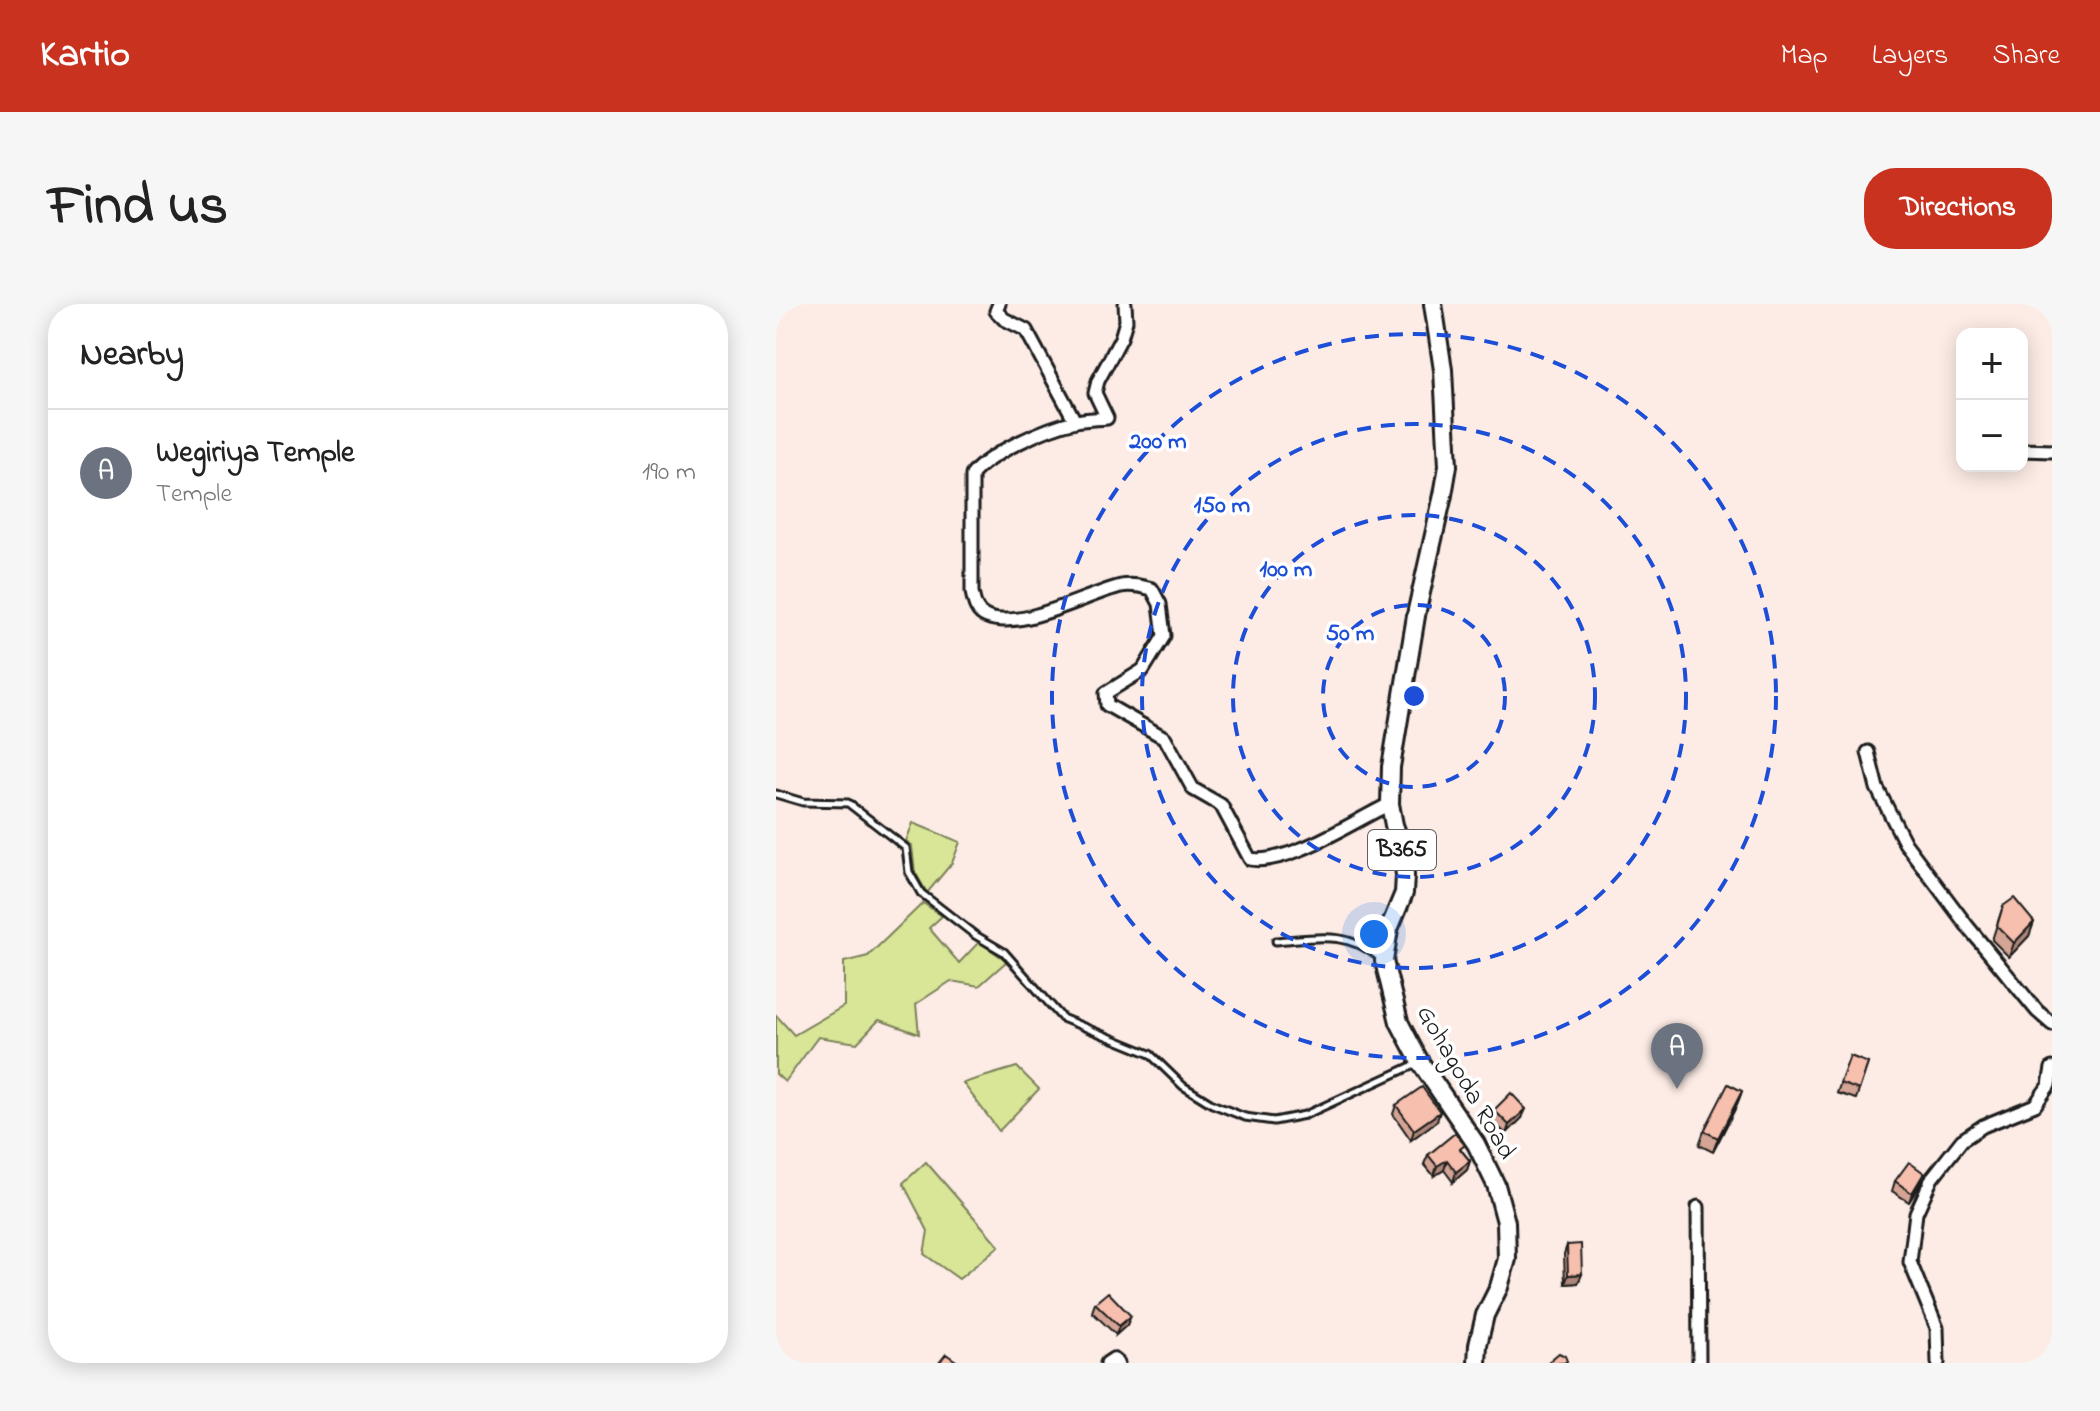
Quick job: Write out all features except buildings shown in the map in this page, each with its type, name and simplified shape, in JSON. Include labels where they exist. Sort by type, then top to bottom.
[{"type":"main road","name":"Gohagoda Road","points":[[1433,304],[1443,370],[1448,466],[1417,610],[1391,767],[1390,804],[1405,875],[1404,893],[1389,929],[1384,961],[1399,1022],[1420,1062],[1476,1144],[1496,1185],[1506,1222],[1507,1259],[1499,1287],[1485,1315],[1473,1362]]},
{"type":"street","points":[[999,304],[996,311],[1004,319],[1026,330],[1075,421]]},
{"type":"street","points":[[1125,304],[1126,321],[1121,338],[1098,381],[1095,393],[1107,418],[1075,421],[1020,442],[981,462],[972,475],[972,592],[975,607],[985,617],[1006,620],[1051,611],[1121,586],[1137,584],[1152,589],[1160,604],[1164,636],[1143,670],[1106,693],[1107,705],[1165,738],[1193,789],[1221,805],[1250,859],[1263,861],[1309,847],[1390,804]]},
{"type":"street","points":[[2028,450],[2052,451]]},
{"type":"street","points":[[1868,752],[1877,788],[1905,843],[1968,927],[2037,1011],[2052,1024]]},
{"type":"street","points":[[1938,1363],[1937,1328],[1910,1262],[1916,1213],[1932,1178],[1962,1140],[1983,1126],[2035,1105],[2049,1085],[2052,1068]]},
{"type":"street","points":[[1698,1207],[1699,1363]]},
{"type":"street","points":[[1107,1363],[1113,1359],[1118,1363]]},
{"type":"lane","points":[[776,794],[803,802],[848,803],[906,848],[909,872],[921,893],[975,935],[1004,952],[1062,1018],[1150,1054],[1183,1086],[1212,1104],[1245,1117],[1274,1121],[1305,1115],[1420,1062]]},
{"type":"lane","points":[[1276,941],[1333,936],[1358,942],[1384,961]]},
{"type":"green space","points":[[913,823],[960,842],[952,863],[927,893],[915,872],[912,846],[906,841]]},
{"type":"green space","points":[[923,903],[942,916],[929,928],[959,963],[979,942],[1007,961],[979,986],[951,981],[916,1004],[919,1034],[879,1020],[857,1043],[818,1037],[785,1082],[776,1074],[776,1015],[794,1035],[844,1006],[844,962],[868,956]]},
{"type":"green space","points":[[1017,1067],[1039,1089],[999,1131],[963,1083]]},
{"type":"green space","points":[[926,1162],[999,1246],[959,1279],[924,1254],[928,1231],[903,1183]]},
{"type":"place","name":"Wegiriya Temple","points":[[1677,1089]]}]
